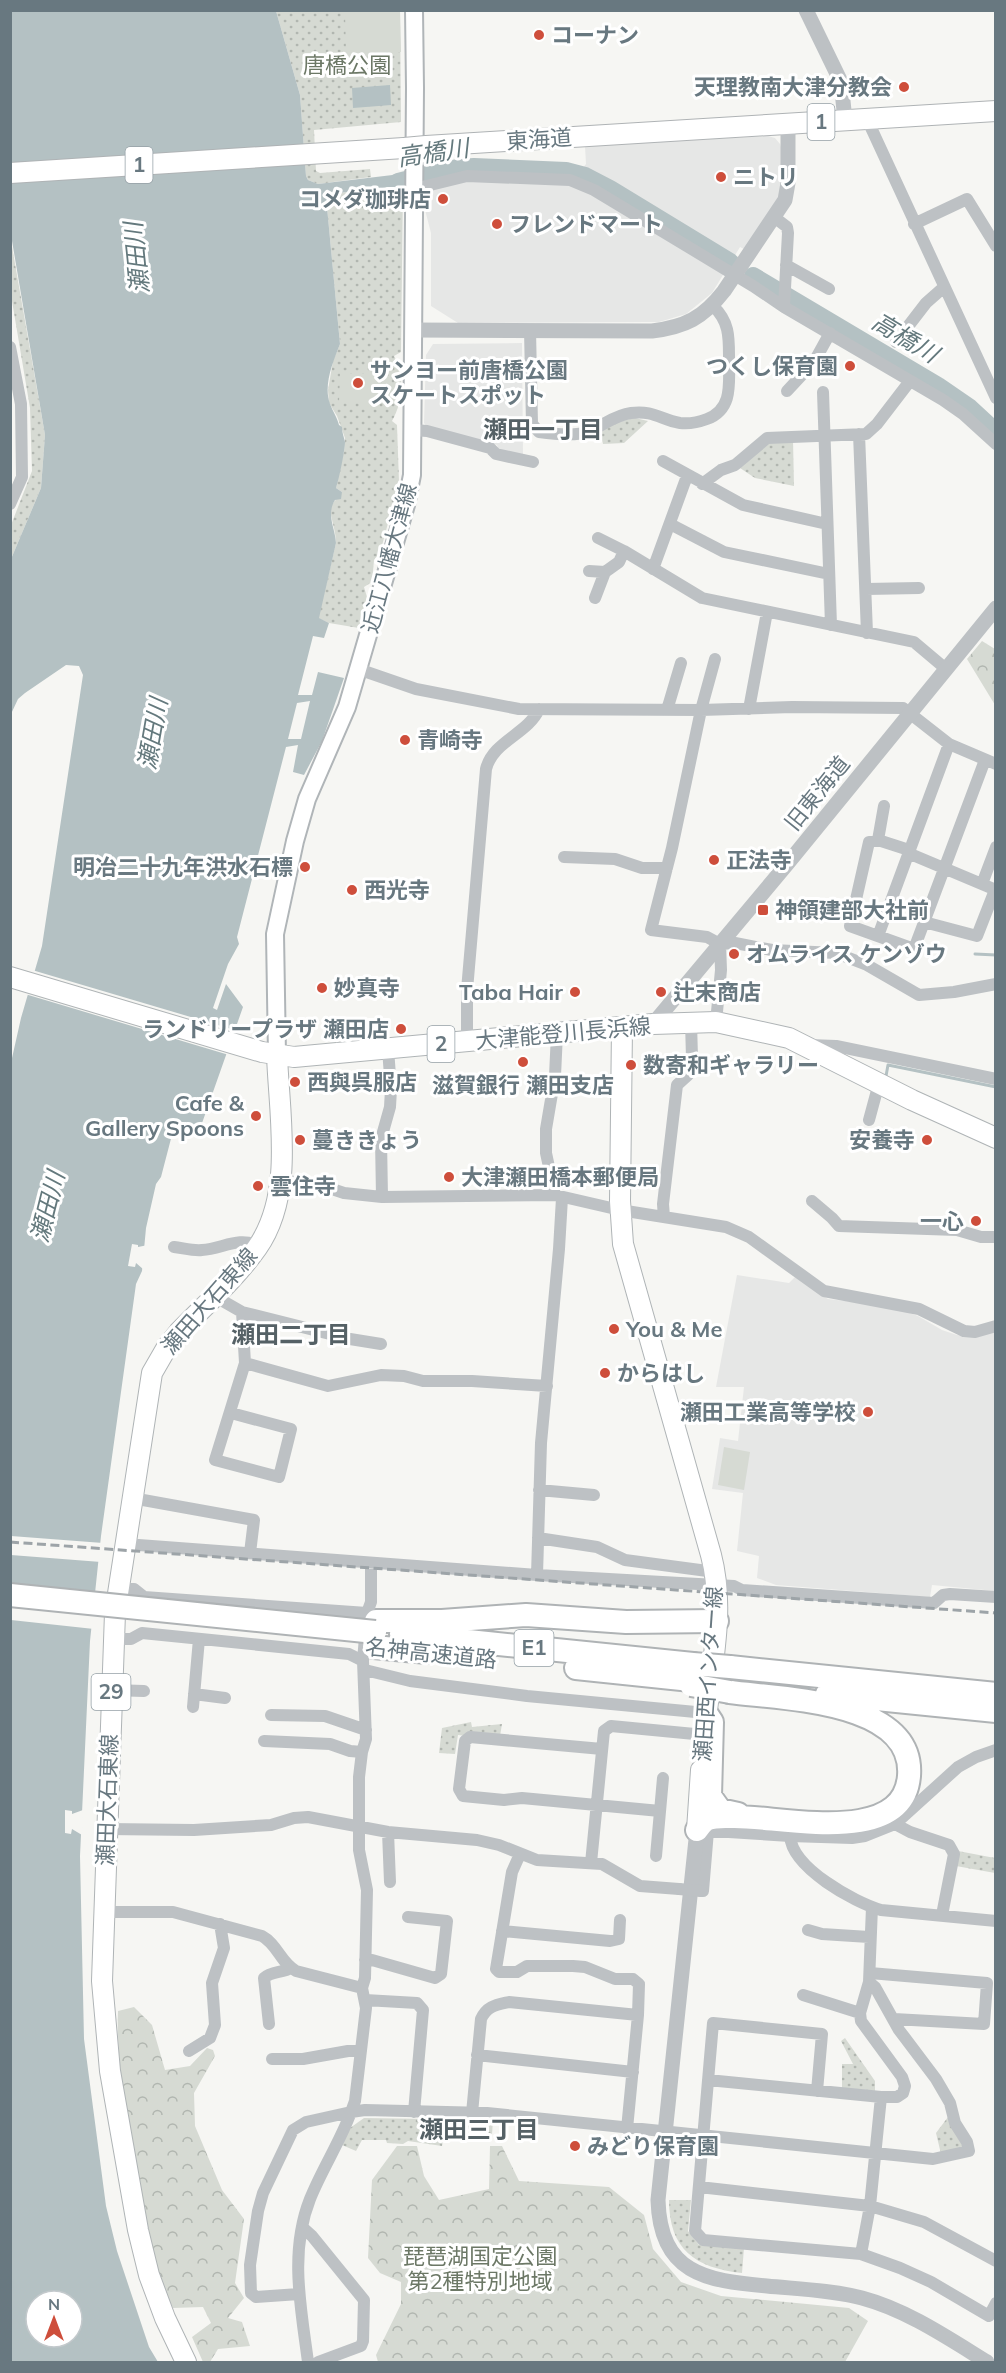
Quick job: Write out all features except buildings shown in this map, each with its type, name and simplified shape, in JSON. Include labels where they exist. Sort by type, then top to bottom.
[{"type":"highway","points":[[10,1594],[179,1612],[370,1641],[442,1621],[526,1615],[626,1622],[717,1621]]},
{"type":"highway","name":"名神高速道路","points":[[10,1610],[370,1641],[996,1711]]},
{"type":"highway","name":"名神高速道路","points":[[370,1641],[621,1672],[692,1676]]},
{"type":"highway","name":"名神高速道路","points":[[730,1681],[996,1694]]},
{"type":"highway","points":[[702,1830],[707,1820],[719,1817],[822,1822],[867,1821],[892,1809],[908,1782],[909,1762],[906,1750],[896,1734],[883,1724],[864,1715],[730,1681]]},
{"type":"highway","points":[[706,1724],[712,1722],[710,1796],[720,1810],[754,1817]]},
{"type":"main road","name":"近江八幡大津線","points":[[268,1053],[276,922],[307,799],[342,719],[410,487],[413,430],[414,10]]},
{"type":"main road","name":"東海道","points":[[10,173],[996,111]]},
{"type":"main road","name":"大津能登川長浜線","points":[[12,977],[268,1053],[294,1057],[653,1024],[716,1022],[776,1034],[805,1046],[912,1101],[996,1138]]},
{"type":"main road","name":"瀬田西インター線","points":[[622,1027],[620,1210],[623,1244],[716,1579],[717,1621],[706,1724],[702,1830]]},
{"type":"main road","name":"瀬田大石東線","points":[[186,2362],[165,2318],[149,2275],[130,2189],[110,2071],[102,1981],[113,1639],[125,1544],[152,1373],[167,1347],[258,1246],[271,1217],[280,1180],[268,1053]]},
{"type":"street","points":[[806,10],[841,82],[845,120]]},
{"type":"street","points":[[867,119],[943,288],[996,398]]},
{"type":"street","points":[[413,330],[652,331],[674,328],[695,319],[713,306],[785,200],[788,124]]},
{"type":"street","points":[[414,182],[467,176],[570,180],[594,190],[963,414],[996,444]]},
{"type":"street","points":[[914,224],[967,199],[996,246]]},
{"type":"street","points":[[774,217],[787,227],[784,304]]},
{"type":"street","points":[[786,265],[829,289]]},
{"type":"street","points":[[896,342],[926,303],[943,288]]},
{"type":"street","points":[[530,330],[532,424],[539,432],[581,433],[621,415],[633,413],[654,413],[679,423],[692,423],[715,416],[729,395],[728,328],[722,314],[713,306]]},
{"type":"street","points":[[787,392],[814,362],[830,333]]},
{"type":"street","points":[[10,347],[12,370],[21,404],[16,421],[22,477],[10,504]]},
{"type":"street","points":[[702,484],[721,470],[735,465],[767,438],[866,434],[877,424],[910,381]]},
{"type":"street","points":[[823,392],[831,625]]},
{"type":"street","points":[[413,430],[427,430],[490,448],[496,454],[533,462]]},
{"type":"street","points":[[859,434],[867,633]]},
{"type":"street","points":[[663,461],[743,505],[827,524]]},
{"type":"street","points":[[653,569],[687,476]]},
{"type":"street","points":[[670,524],[724,552],[829,574]]},
{"type":"street","points":[[598,538],[702,598],[914,642],[946,669]]},
{"type":"street","points":[[595,598],[605,572],[619,562],[624,551]]},
{"type":"street","points":[[589,571],[605,572]]},
{"type":"street","points":[[866,589],[919,588]]},
{"type":"street","name":"旧東海道","points":[[653,1024],[996,608]]},
{"type":"street","points":[[749,709],[767,612]]},
{"type":"street","points":[[715,659],[701,710],[667,868],[651,930],[707,937],[720,944],[735,943],[772,950],[836,953],[867,965],[919,995],[954,992],[996,984]]},
{"type":"street","points":[[667,710],[681,663]]},
{"type":"street","points":[[358,669],[432,692],[509,707],[667,710],[903,708],[949,744],[991,762],[945,868],[924,922],[914,950],[850,926],[869,842],[878,840],[908,851],[945,868],[995,890],[976,936],[924,922]]},
{"type":"street","points":[[467,1041],[467,990],[486,769],[494,752],[523,729],[539,709]]},
{"type":"street","points":[[878,936],[949,744]]},
{"type":"street","points":[[878,840],[884,806]]},
{"type":"street","points":[[982,884],[996,847]]},
{"type":"street","points":[[564,857],[615,859],[642,868],[667,868]]},
{"type":"street","points":[[716,1022],[721,970],[720,944]]},
{"type":"street","points":[[664,1217],[663,1204],[677,1085],[688,1075],[692,1058],[691,1022]]},
{"type":"street","points":[[537,1575],[543,1412],[560,1249],[558,1197],[546,1153],[546,1129],[555,1076],[557,1033]]},
{"type":"street","points":[[805,1046],[836,1046],[996,1079]]},
{"type":"street","points":[[382,1197],[381,1139],[390,1107],[391,1089],[388,1049]]},
{"type":"street","points":[[869,1119],[879,1083]]},
{"type":"street","points":[[280,1180],[323,1186],[344,1193],[382,1197],[558,1197],[620,1210],[726,1227],[741,1233],[824,1291],[919,1309],[964,1331],[975,1332],[996,1326]]},
{"type":"street","points":[[812,1201],[839,1227],[957,1230],[981,1237],[996,1237]]},
{"type":"street","points":[[174,1247],[200,1251],[234,1242],[252,1243],[258,1246]]},
{"type":"street","points":[[214,1296],[242,1312],[350,1340],[381,1344]]},
{"type":"street","points":[[231,1413],[291,1430],[279,1477],[215,1460],[245,1362],[242,1312]]},
{"type":"street","points":[[245,1362],[328,1386],[381,1375],[404,1376],[423,1381],[472,1381],[547,1386]]},
{"type":"street","points":[[539,1490],[594,1495]]},
{"type":"street","points":[[132,1498],[254,1520],[250,1553]]},
{"type":"street","points":[[538,1538],[597,1547],[625,1560],[716,1579],[742,1590],[934,1603],[944,1594],[950,1593],[996,1597]]},
{"type":"street","points":[[125,1544],[537,1575],[716,1579]]},
{"type":"street","points":[[308,2362],[299,2294],[298,2255],[302,2227],[310,2198],[355,2101],[361,2051],[367,1890],[359,1850],[359,1825],[370,1641],[370,1563]]},
{"type":"street","points":[[119,1589],[134,1589],[144,1597],[370,1641],[410,1681],[676,1711],[706,1724]]},
{"type":"street","points":[[113,1639],[131,1639],[142,1633],[349,1654],[370,1641]]},
{"type":"street","points":[[199,1639],[193,1701],[225,1698]]},
{"type":"street","points":[[111,1690],[144,1691]]},
{"type":"street","points":[[274,1713],[306,1711],[335,1718],[357,1729],[366,1730]]},
{"type":"street","points":[[674,1732],[676,1711]]},
{"type":"street","points":[[591,1863],[604,1731],[611,1726],[674,1732],[706,1724]]},
{"type":"street","points":[[602,1749],[470,1737],[465,1741],[459,1789],[463,1796],[660,1811]]},
{"type":"street","points":[[264,1741],[330,1744],[362,1752]]},
{"type":"street","points":[[702,1830],[852,1838],[876,1833],[895,1824],[958,1767],[976,1756],[996,1750]]},
{"type":"street","points":[[656,1856],[663,1778]]},
{"type":"street","points":[[106,1829],[205,1830],[272,1826],[299,1817],[359,1825],[388,1832],[477,1840],[499,1845],[537,1860],[602,1864],[613,1868],[640,1886],[704,1891],[702,1830]]},
{"type":"street","points":[[895,1824],[910,1832],[949,1845],[954,1854],[942,1916]]},
{"type":"street","points":[[702,1830],[665,2132],[659,2216],[666,2241],[686,2266],[702,2276],[719,2282],[842,2294],[882,2304],[903,2313],[987,2362]]},
{"type":"street","points":[[388,1832],[390,1882]]},
{"type":"street","points":[[790,1836],[790,1843],[795,1851],[821,1879],[836,1890],[872,1907],[996,1921]]},
{"type":"street","points":[[520,1854],[512,1872],[496,1969],[499,1972],[517,1972],[527,1966],[585,1967],[615,1978],[633,1979],[639,1984],[627,2129]]},
{"type":"street","points":[[708,2080],[882,2097],[897,2097],[903,2093],[905,2086],[902,2077],[861,2021],[860,2013],[869,1978],[872,1907]]},
{"type":"street","points":[[104,1912],[173,1912],[220,1924],[266,1938],[291,1968],[364,1994],[417,2003],[423,2010],[414,2112]]},
{"type":"street","points":[[365,1960],[435,1978],[441,1974],[447,1922],[408,1917]]},
{"type":"street","points":[[502,1931],[610,1941],[619,1939],[620,1920]]},
{"type":"street","points":[[189,2051],[210,2038],[215,2025],[212,1983],[224,1947],[220,1924]]},
{"type":"street","points":[[808,1930],[822,1934],[869,1938]]},
{"type":"street","points":[[269,2024],[264,1995],[264,1978],[268,1974],[282,1973],[291,1968]]},
{"type":"street","points":[[299,2294],[256,2297],[251,2293],[250,2265],[263,2193],[293,2130],[298,2125],[351,2112],[364,2110],[472,2113],[933,2159],[969,2151],[967,2142],[955,2123],[950,2103],[931,2072],[899,2030],[869,1978]]},
{"type":"street","points":[[869,1978],[987,1983],[984,2024],[894,2019]]},
{"type":"street","points":[[803,1995],[860,2013]]},
{"type":"street","points":[[472,2113],[481,2019],[485,2010],[494,2005],[509,2002],[638,2015]]},
{"type":"street","points":[[817,2091],[822,2034],[713,2023],[695,2230],[703,2240],[861,2254],[930,2282],[989,2316],[996,2303]]},
{"type":"street","points":[[272,2059],[303,2060],[348,2051],[361,2051]]},
{"type":"street","points":[[477,2055],[633,2072]]},
{"type":"street","points":[[861,2254],[870,2206],[882,2097]]},
{"type":"street","points":[[699,2187],[870,2206],[924,2222],[996,2261]]},
{"type":"street","points":[[302,2227],[364,2300],[363,2341],[360,2346],[318,2362]]},
{"type":"shaded area","points":[[768,136],[775,138],[783,153],[781,191],[777,203],[746,250],[740,247],[712,293],[686,314],[659,322],[458,323],[431,306],[431,233],[424,206],[424,190],[460,178],[572,182],[586,164],[585,146]]},
{"type":"shaded area","points":[[522,343],[523,457],[500,453],[497,445],[427,427],[424,423],[426,355],[433,344]]},
{"type":"shaded area","name":"瀬田工業高等学校","points":[[737,1275],[789,1283],[795,1277],[828,1299],[880,1305],[904,1311],[957,1335],[973,1337],[995,1332],[995,1591],[932,1585],[930,1597],[776,1585],[757,1578],[759,1556],[737,1551],[743,1493],[712,1489],[720,1438],[738,1441],[744,1387],[716,1387]]},
{"type":"green space","name":"唐橋公園","points":[[276,11],[400,11],[401,122],[314,130],[316,171],[320,173],[370,169],[371,177],[318,184],[308,180],[300,95]]},
{"type":"green space","points":[[345,11],[400,11],[401,52],[346,53]]},
{"type":"green space","points":[[403,186],[401,352],[394,356],[400,372],[401,389],[396,414],[392,421],[397,425],[399,482],[380,553],[374,560],[372,582],[364,587],[367,597],[359,628],[329,623],[318,618],[336,543],[330,507],[342,492],[336,488],[345,438],[337,416],[329,403],[328,390],[333,361],[340,344],[327,207],[330,200],[338,193]]},
{"type":"green space","points":[[10,235],[45,435],[41,488],[11,559],[11,525],[32,471],[30,408],[11,295]]},
{"type":"green space","name":"サンヨー前唐橋公園 スケートスポット","points":[[374,369],[379,392],[371,409],[363,403],[339,402],[340,374],[365,374]]},
{"type":"green space","points":[[635,418],[648,421],[624,443],[603,444],[600,431],[616,422]]},
{"type":"green space","points":[[793,440],[794,486],[755,478],[740,468],[767,443]]},
{"type":"green space","points":[[982,641],[995,649],[995,705],[967,659]]},
{"type":"green space","points":[[724,1447],[750,1452],[744,1490],[718,1485]]},
{"type":"green space","points":[[471,1722],[472,1727],[502,1724],[500,1736],[483,1738],[458,1735],[455,1754],[439,1753],[442,1728]]},
{"type":"green space","points":[[958,1851],[995,1858],[995,1873],[956,1866]]},
{"type":"green space","points":[[134,2007],[152,2025],[165,2070],[190,2066],[207,2048],[213,2050],[215,2056],[194,2093],[195,2126],[222,2190],[244,2219],[235,2283],[244,2298],[228,2318],[242,2322],[250,2346],[218,2349],[210,2362],[203,2362],[192,2337],[211,2323],[203,2307],[173,2308],[153,2257],[149,2239],[120,2070],[118,2011]]},
{"type":"green space","points":[[845,2038],[875,2081],[875,2091],[842,2088],[842,2064],[853,2064],[841,2041]]},
{"type":"green space","points":[[948,2117],[965,2148],[941,2154],[936,2133]]},
{"type":"green space","points":[[364,2118],[493,2120],[492,2135],[472,2128],[461,2131],[445,2129],[442,2146],[408,2141],[403,2144],[387,2143],[386,2140],[362,2140],[356,2151],[342,2145],[350,2128]]},
{"type":"green space","name":"琵琶湖国定公園 第2種特別地域","points":[[397,2146],[417,2146],[424,2176],[439,2200],[489,2189],[490,2146],[502,2146],[519,2181],[609,2187],[644,2215],[653,2249],[681,2282],[721,2296],[849,2308],[868,2321],[845,2362],[378,2362],[376,2355],[401,2304],[401,2282],[380,2273],[368,2258],[372,2180]]},
{"type":"green space","points":[[669,2200],[691,2200],[688,2231],[699,2245],[744,2248],[742,2273],[711,2266],[698,2261],[688,2253],[674,2231]]},
{"type":"water","name":"瀬田川","points":[[11,11],[276,11],[300,95],[308,180],[318,184],[409,173],[409,185],[338,193],[330,200],[327,207],[340,344],[330,374],[328,397],[339,425],[342,427],[345,442],[336,488],[342,492],[341,499],[335,500],[331,511],[336,543],[319,618],[329,623],[324,638],[313,636],[298,695],[312,695],[318,672],[344,678],[322,741],[304,775],[293,772],[298,745],[286,747],[237,937],[239,944],[228,964],[213,1008],[217,1010],[226,984],[243,1007],[201,1126],[173,1131],[161,1177],[156,1184],[146,1228],[142,1271],[136,1284],[101,1536],[90,1641],[80,1856],[84,2039],[106,2206],[117,2251],[149,2347],[158,2362],[11,2362],[10,1067],[21,1018],[42,946],[83,675],[79,666],[66,665],[18,699],[11,714],[11,559],[41,488],[45,435],[11,235]],"holes":[[[310,701],[301,739],[288,739],[297,703]]]},
{"type":"water","points":[[390,85],[391,105],[353,108],[352,88]]},
{"type":"pier","points":[[32,970],[238,1031],[229,1055],[25,994]]},
{"type":"pier","points":[[132,1244],[138,1247],[148,1245],[143,1269],[136,1263],[135,1267],[128,1266]]},
{"type":"pier","points":[[11,1536],[103,1543],[101,1562],[11,1555]]},
{"type":"pier","points":[[11,1583],[98,1592],[94,1629],[11,1620]]},
{"type":"pier","points":[[65,1810],[72,1811],[72,1814],[83,1810],[82,1835],[72,1829],[71,1834],[65,1833]]},
{"type":"waterway","name":"高橋川","points":[[398,182],[450,169],[474,167],[566,171],[585,176],[610,189],[730,262]]},
{"type":"waterway","name":"高橋川","points":[[753,276],[938,386],[970,408],[996,432]]},
{"type":"waterway","points":[[975,954],[996,955]]},
{"type":"waterway","points":[[886,1076],[888,1065],[996,1087]]},
{"type":"railway","points":[[10,1542],[996,1613]]},
{"type":"place","name":"コーナン","points":[[539,35]]},
{"type":"place","name":"天理教南大津分教会","points":[[904,87]]},
{"type":"place","name":"ニトリ","points":[[721,177]]},
{"type":"place","name":"コメダ珈琲店","points":[[443,199]]},
{"type":"place","name":"フレンドマート","points":[[497,224]]},
{"type":"place","name":"つくし保育園","points":[[850,366]]},
{"type":"place","name":"サンヨー前唐橋公園 スケートスポット","points":[[358,383]]},
{"type":"place","name":"青崎寺","points":[[405,740]]},
{"type":"place","name":"正法寺","points":[[714,860]]},
{"type":"place","name":"明冶二十九年洪水石標","points":[[305,867]]},
{"type":"place","name":"西光寺","points":[[352,890]]},
{"type":"place","name":"神領建部大社前","points":[[763,910]]},
{"type":"place","name":"オムライス ケンゾウ","points":[[734,954]]},
{"type":"place","name":"妙真寺","points":[[322,988]]},
{"type":"place","name":"Taba Hair","points":[[575,992]]},
{"type":"place","name":"辻末商店","points":[[661,992]]},
{"type":"place","name":"ランドリープラザ 瀬田店","points":[[401,1029]]},
{"type":"place","name":"滋賀銀行 瀬田支店","points":[[523,1062]]},
{"type":"place","name":"数寄和ギャラリー","points":[[631,1065]]},
{"type":"place","name":"西與呉服店","points":[[295,1082]]},
{"type":"place","name":"Cafe & Gallery Spoons","points":[[256,1116]]},
{"type":"place","name":"蔓ききょう","points":[[300,1140]]},
{"type":"place","name":"安養寺","points":[[927,1140]]},
{"type":"place","name":"大津瀬田橋本郵便局","points":[[449,1177]]},
{"type":"place","name":"雲住寺","points":[[258,1186]]},
{"type":"place","name":"一心","points":[[976,1221]]},
{"type":"place","name":"You & Me","points":[[614,1329]]},
{"type":"place","name":"からはし","points":[[605,1373]]},
{"type":"place","name":"瀬田工業高等学校","points":[[868,1412]]},
{"type":"place","name":"みどり保育園","points":[[575,2146]]},
{"type":"district","name":"瀬田一丁目","points":[[543,430]]},
{"type":"district","name":"瀬田二丁目","points":[[291,1335]]},
{"type":"district","name":"瀬田三丁目","points":[[479,2130]]}]
